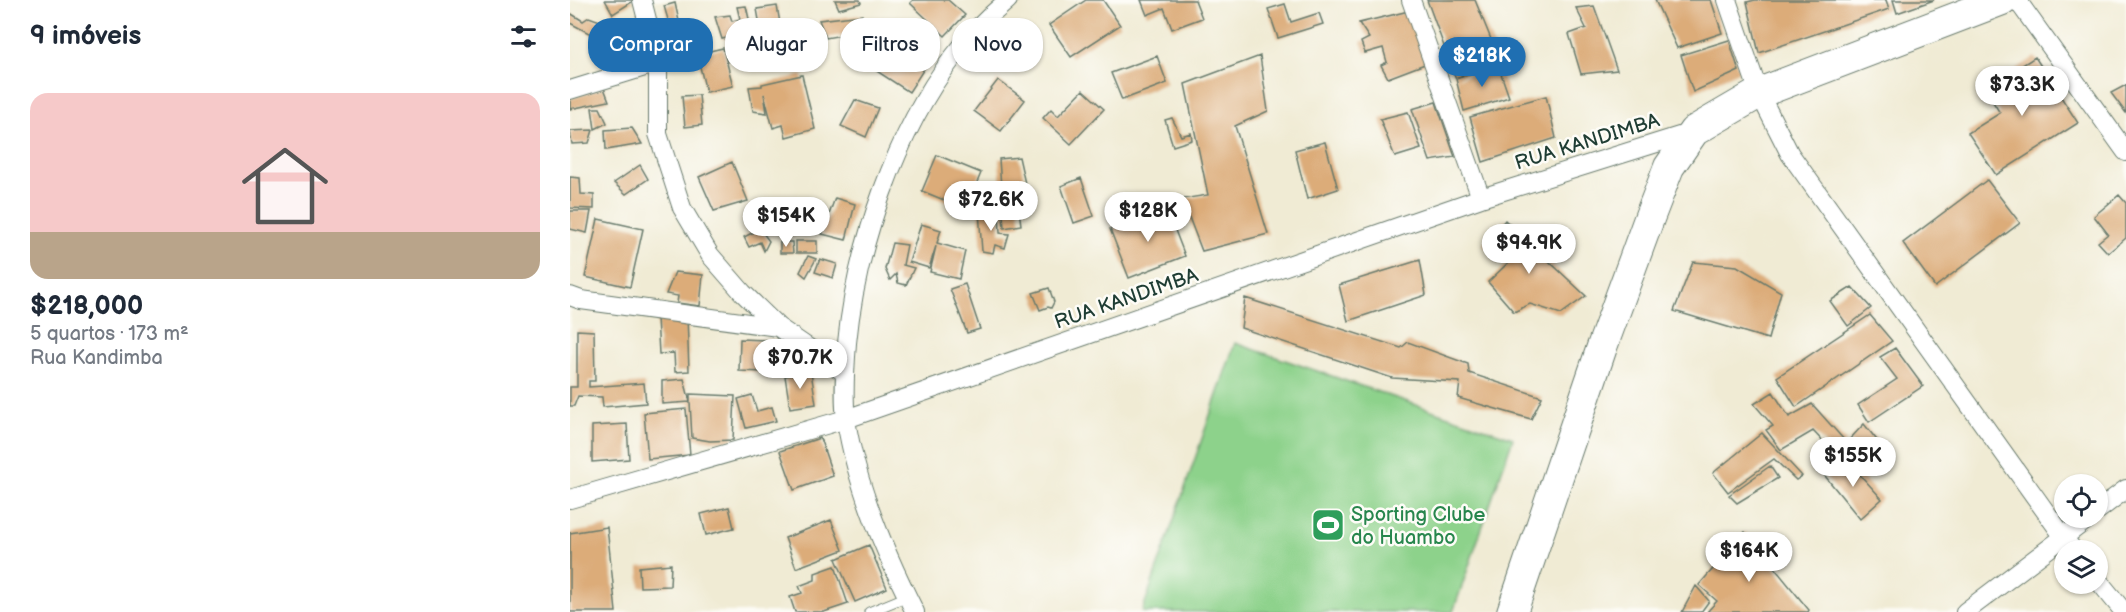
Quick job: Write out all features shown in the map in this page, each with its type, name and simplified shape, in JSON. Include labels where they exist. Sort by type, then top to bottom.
[{"type":"main road","points":[[1512,612],[1602,347],[1658,196],[1669,167],[1694,131],[1759,93],[2002,0]]},
{"type":"street","points":[[642,0],[647,18]]},
{"type":"street","points":[[911,604],[867,502],[846,419],[845,373],[851,304],[864,246],[884,189],[909,130],[953,57],[986,20],[1008,0]]},
{"type":"street","points":[[1411,0],[1481,198]]},
{"type":"street","points":[[1727,0],[1759,93],[1790,154],[2065,540]]},
{"type":"street","points":[[2017,0],[2126,152]]},
{"type":"street","points":[[570,90],[629,72]]},
{"type":"street","points":[[658,72],[658,134],[682,208],[710,255],[778,327],[845,373]]},
{"type":"street","name":"RUA KANDIMBA","points":[[570,499],[846,419],[1481,198],[1694,131]]},
{"type":"street","points":[[570,296],[581,300],[778,327]]},
{"type":"street","points":[[2108,503],[2126,489]]},
{"type":"street","points":[[2071,540],[2081,528]]},
{"type":"street","points":[[1965,612],[2054,553]]},
{"type":"street","points":[[2108,592],[2124,612]]},
{"type":"lane","points":[[869,612],[911,604]]},
{"type":"green space","name":"Sporting Clube do Huambo","points":[[1235,343],[1513,438],[1453,612],[1142,612]]},
{"type":"building","points":[[605,0],[635,0],[613,14]]},
{"type":"building","points":[[835,0],[860,0],[861,3],[839,9]]},
{"type":"building","points":[[913,0],[948,0],[965,15],[962,18],[952,18],[952,29],[945,36],[940,31],[940,18],[926,18],[910,3]]},
{"type":"building","points":[[1086,0],[1103,0],[1120,25],[1071,57],[1049,25]]},
{"type":"building","points":[[1141,0],[1195,0],[1202,18],[1172,29],[1164,8],[1147,15]]},
{"type":"building","points":[[1427,0],[1475,0],[1497,54],[1456,79]]},
{"type":"building","points":[[1655,0],[1711,0],[1722,33],[1677,48]]},
{"type":"building","points":[[1755,0],[1886,0],[1889,9],[1759,53],[1747,2]]},
{"type":"building","points":[[1893,0],[1934,0],[1897,13]]},
{"type":"building","points":[[675,3],[678,18],[668,18],[664,6]]},
{"type":"building","points":[[1285,4],[1291,22],[1319,13],[1323,24],[1278,38],[1268,9]]},
{"type":"building","points":[[746,6],[749,18],[740,18],[737,7]]},
{"type":"building","points":[[777,6],[779,18],[759,18],[757,9]]},
{"type":"building","points":[[1594,6],[1617,70],[1581,74],[1569,34],[1586,28],[1576,8]]},
{"type":"building","points":[[1409,11],[1430,62],[1388,78],[1381,65],[1387,62],[1383,48],[1365,53],[1361,42],[1369,38],[1359,23]]},
{"type":"building","points":[[570,13],[583,21],[589,17],[592,18],[588,18],[588,33],[570,23]]},
{"type":"building","points":[[730,15],[731,18],[725,18],[725,38],[722,39],[715,17]]},
{"type":"building","points":[[862,15],[862,18],[840,18],[840,35],[828,38],[828,19]]},
{"type":"building","points":[[1729,40],[1739,71],[1693,92],[1681,55]]},
{"type":"building","points":[[723,48],[725,72],[729,72],[733,86],[706,92],[701,72],[713,72],[713,50]]},
{"type":"building","points":[[1157,56],[1167,83],[1122,100],[1111,73]]},
{"type":"building","points":[[1260,56],[1268,111],[1235,126],[1268,234],[1202,251],[1182,199],[1208,195],[1185,84]]},
{"type":"building","points":[[2035,57],[2078,123],[1996,175],[1968,133],[2000,113],[1985,89]]},
{"type":"building","points":[[1498,65],[1509,97],[1464,111],[1456,79]]},
{"type":"building","points":[[878,72],[922,72],[909,92]]},
{"type":"building","points":[[802,75],[815,129],[786,137],[783,125],[773,128],[764,94],[767,113],[753,111],[749,87],[762,86],[762,84]]},
{"type":"building","points":[[998,80],[1025,100],[1001,131],[974,111]]},
{"type":"building","points":[[2126,85],[2126,113],[2111,93]]},
{"type":"building","points":[[604,88],[609,101],[570,109],[570,99]]},
{"type":"building","points":[[1083,90],[1104,109],[1071,144],[1043,118],[1051,109],[1058,116]]},
{"type":"building","points":[[699,95],[702,125],[685,127],[682,96]]},
{"type":"building","points":[[1546,96],[1556,138],[1483,162],[1470,117]]},
{"type":"building","points":[[855,100],[878,108],[866,137],[841,126]]},
{"type":"building","points":[[1436,102],[1455,157],[1430,161],[1412,109]]},
{"type":"building","points":[[592,108],[600,108],[607,123],[595,129]]},
{"type":"building","points":[[1408,112],[1421,149],[1395,157],[1380,119]]},
{"type":"building","points":[[1172,118],[1181,136],[1191,133],[1192,140],[1173,146],[1165,120]]},
{"type":"building","points":[[632,128],[642,144],[606,150],[605,130]]},
{"type":"building","points":[[593,130],[589,143],[572,144],[570,131]]},
{"type":"building","points":[[1325,142],[1338,189],[1307,199],[1295,150]]},
{"type":"building","points":[[937,155],[981,173],[966,209],[922,191]]},
{"type":"building","points":[[1019,157],[1026,188],[1016,189],[1021,225],[1004,228],[999,159]]},
{"type":"building","points":[[732,162],[748,201],[714,211],[699,177]]},
{"type":"building","points":[[640,165],[648,179],[626,194],[614,183]]},
{"type":"building","points":[[570,177],[580,178],[581,194],[594,195],[594,209],[570,208]]},
{"type":"building","points":[[1081,178],[1094,216],[1074,223],[1061,186]]},
{"type":"building","points":[[1987,180],[2020,223],[1935,287],[1903,243]]},
{"type":"building","points":[[2119,195],[2126,203],[2126,238],[2108,253],[2098,242],[2108,234],[2094,216]]},
{"type":"building","points":[[835,198],[855,204],[846,240],[822,234]]},
{"type":"building","points":[[1166,207],[1185,256],[1129,278],[1110,229]]},
{"type":"building","points":[[570,211],[591,211],[587,233],[570,229]]},
{"type":"building","points":[[999,211],[1000,233],[1009,234],[1005,248],[995,245],[993,253],[982,251],[979,212]]},
{"type":"building","points":[[598,219],[643,229],[630,287],[585,277]]},
{"type":"building","points":[[1505,220],[1586,296],[1561,314],[1530,304],[1514,312],[1488,282],[1509,262],[1483,245]]},
{"type":"building","points":[[921,224],[941,230],[937,243],[965,251],[959,279],[930,272],[936,246],[929,268],[909,262]]},
{"type":"building","points":[[760,229],[769,241],[764,251],[760,242],[749,247],[744,237]]},
{"type":"building","points":[[796,241],[817,241],[817,253],[796,253]]},
{"type":"building","points":[[780,242],[792,242],[793,253],[780,253]]},
{"type":"building","points":[[892,243],[907,245],[903,265],[914,268],[906,285],[898,283],[896,274],[890,280],[885,269]]},
{"type":"building","points":[[808,256],[816,259],[806,277],[800,272]]},
{"type":"building","points":[[820,259],[837,264],[833,278],[815,272]]},
{"type":"building","points":[[1420,260],[1426,295],[1348,321],[1339,285]]},
{"type":"building","points":[[1693,262],[1737,266],[1781,292],[1768,339],[1674,311]]},
{"type":"building","points":[[675,272],[703,275],[700,306],[677,303],[678,296],[666,294]]},
{"type":"building","points":[[965,284],[980,329],[967,333],[950,289]]},
{"type":"building","points":[[1852,287],[1871,308],[1848,326],[1830,301]]},
{"type":"building","points":[[1049,288],[1054,302],[1051,308],[1040,310],[1033,293]]},
{"type":"building","points":[[1245,298],[1401,348],[1408,342],[1468,364],[1469,373],[1542,397],[1531,419],[1458,398],[1460,382],[1392,378],[1241,328]]},
{"type":"building","points":[[1870,315],[1892,341],[1796,407],[1777,377]]},
{"type":"building","points":[[687,316],[689,371],[675,372],[674,353],[659,354],[657,317]]},
{"type":"building","points":[[577,330],[594,331],[595,381],[589,381],[589,387],[644,383],[646,403],[603,407],[602,397],[578,396],[574,406],[570,406],[570,387],[577,387]]},
{"type":"building","points":[[740,339],[766,340],[765,372],[739,371]]},
{"type":"building","points":[[1895,348],[1923,386],[1869,422],[1858,405],[1897,379],[1880,357]]},
{"type":"building","points":[[811,372],[816,404],[790,408],[785,376]]},
{"type":"building","points":[[684,379],[690,402],[662,404],[662,381]]},
{"type":"building","points":[[1773,392],[1789,417],[1812,404],[1846,442],[1832,451],[1813,431],[1781,450],[1766,430],[1773,426],[1754,404]]},
{"type":"building","points":[[690,394],[735,396],[733,440],[710,441],[692,438]]},
{"type":"building","points":[[752,395],[757,411],[772,407],[776,421],[746,428],[738,399]]},
{"type":"building","points":[[686,409],[690,455],[648,459],[644,413]]},
{"type":"building","points":[[627,424],[629,459],[592,462],[592,426]]},
{"type":"building","points":[[1864,424],[1888,454],[1871,468],[1849,440]]},
{"type":"building","points":[[1762,433],[1802,476],[1796,480],[1774,459],[1728,492],[1713,473]]},
{"type":"building","points":[[820,438],[833,476],[794,490],[780,451]]},
{"type":"building","points":[[1843,456],[1882,499],[1860,519],[1825,476]]},
{"type":"building","points":[[1770,466],[1778,478],[1737,503],[1729,495]]},
{"type":"building","points":[[729,507],[734,528],[706,535],[701,514]]},
{"type":"building","points":[[831,520],[843,550],[796,568],[785,538]]},
{"type":"building","points":[[607,527],[616,612],[570,612],[570,533]]},
{"type":"building","points":[[1745,532],[1809,610],[1808,612],[1707,612],[1717,601],[1699,585]]},
{"type":"building","points":[[869,545],[887,588],[855,602],[836,559]]},
{"type":"building","points":[[671,564],[670,586],[640,587],[639,567]]},
{"type":"building","points":[[835,566],[848,604],[824,612],[795,612],[790,597],[802,593],[799,586],[815,580],[815,573]]},
{"type":"building","points":[[1696,586],[1709,601],[1701,612],[1682,612]]},
{"type":"place","name":"Sporting Clube do Huambo","points":[[1328,525]]}]
